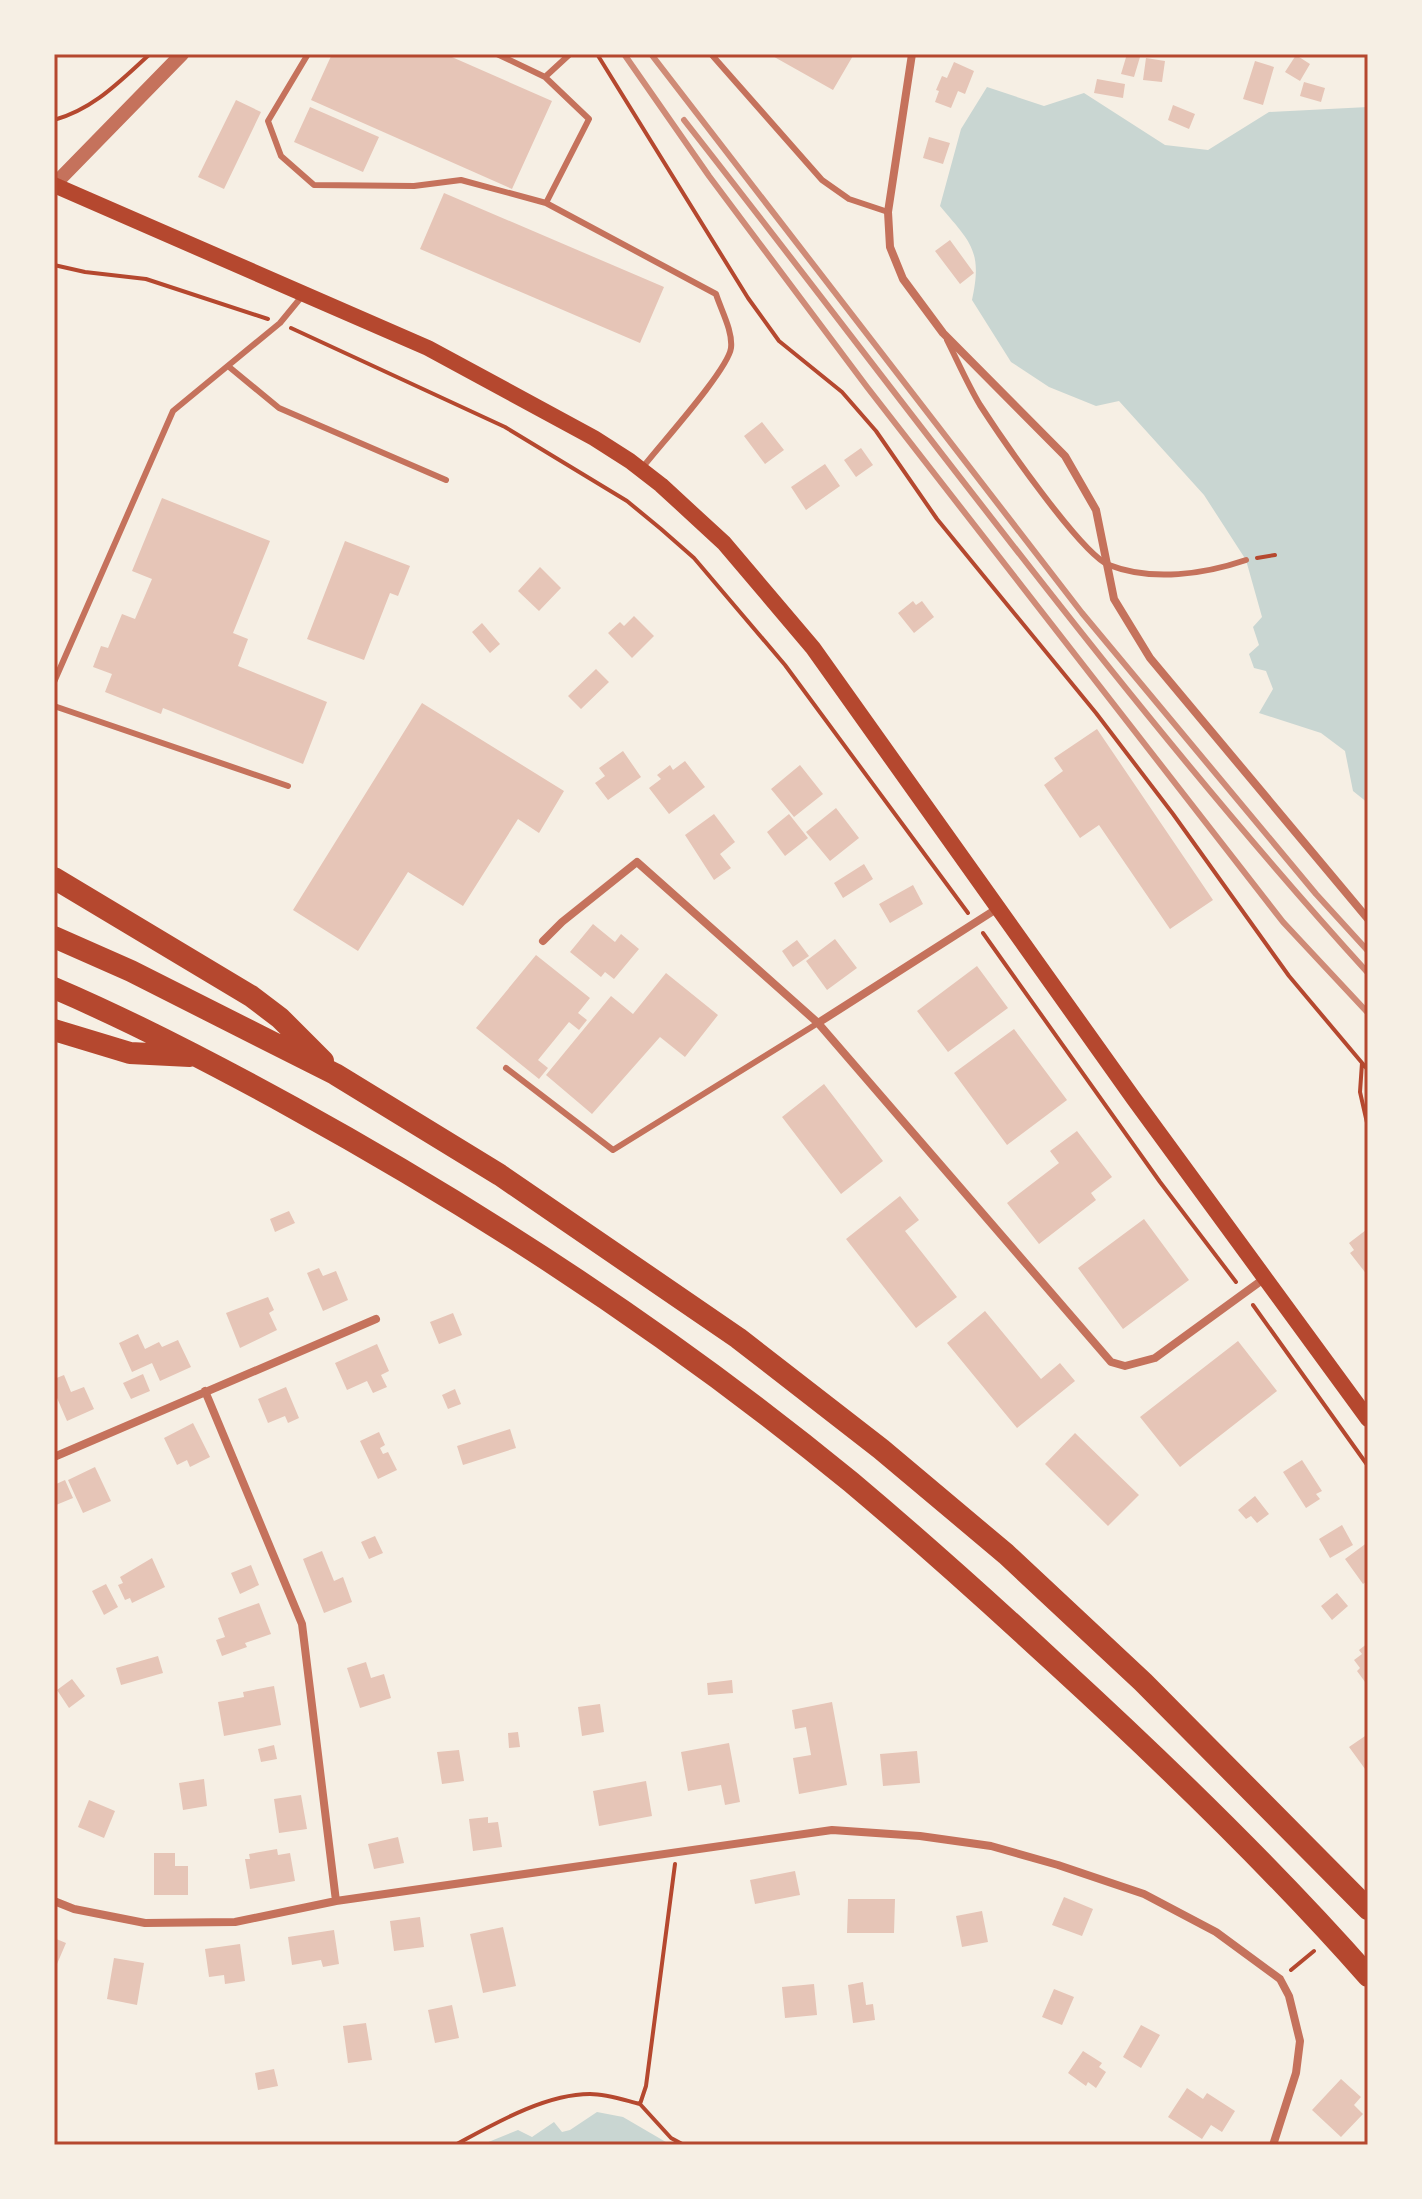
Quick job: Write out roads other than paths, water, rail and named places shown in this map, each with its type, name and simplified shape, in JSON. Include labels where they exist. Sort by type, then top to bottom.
[{"type":"highway","points":[[54,878],[251,996],[280,1018],[335,1074]]},
{"type":"highway","points":[[54,937],[131,971],[335,1074],[500,1175],[738,1338],[881,1449],[1006,1554],[1143,1682],[1368,1909]]},
{"type":"highway","points":[[54,988],[199,1056],[371,1150],[471,1211],[708,1372],[849,1481],[972,1587],[1110,1714],[1332,1935],[1368,1976]]},
{"type":"highway","points":[[54,1030],[130,1053],[199,1056]]},
{"type":"main road","points":[[54,185],[428,348],[556,415],[641,469],[724,543],[791,620],[854,705],[1368,1419]]},
{"type":"street","points":[[54,185],[182,54]]},
{"type":"street","points":[[912,54],[888,212],[890,247],[903,279],[943,333],[1065,456],[1096,510],[1114,599],[1150,658],[1368,919]]},
{"type":"street","points":[[543,941],[637,862],[818,1023],[1111,1362],[1125,1366],[1155,1358],[1266,1278]]},
{"type":"street","points":[[818,1023],[998,908]]},
{"type":"street","points":[[54,1457],[376,1319]]},
{"type":"street","points":[[205,1391],[302,1624],[336,1901]]},
{"type":"street","points":[[54,1901],[74,1909],[145,1923],[235,1922],[336,1901],[832,1830],[920,1836],[991,1846],[1144,1894],[1216,1932],[1280,1979],[1289,1996],[1300,2041],[1296,2073],[1273,2145]]},
{"type":"lane","points":[[308,54],[268,121],[281,156],[314,185],[414,186],[461,180],[546,203],[716,294],[731,349],[709,386],[641,469]]},
{"type":"lane","points":[[497,54],[545,77],[589,119],[546,203]]},
{"type":"lane","points":[[545,77],[570,54]]},
{"type":"lane","points":[[711,54],[822,180],[849,199],[888,212]]},
{"type":"lane","points":[[54,682],[173,411],[280,323],[303,295]]},
{"type":"lane","points":[[943,333],[980,405],[1077,539],[1107,565],[1144,574],[1213,572],[1246,560]]},
{"type":"lane","points":[[228,366],[279,408],[446,480]]},
{"type":"lane","points":[[54,706],[288,786]]},
{"type":"lane","points":[[506,1068],[613,1150],[818,1023]]},
{"type":"railway","points":[[624,54],[709,176],[867,387],[1283,922],[1368,1013]]},
{"type":"railway","points":[[651,54],[1082,613],[1316,894],[1368,951]]},
{"type":"railway","points":[[684,120],[1103,660],[1277,871],[1368,973]]}]
